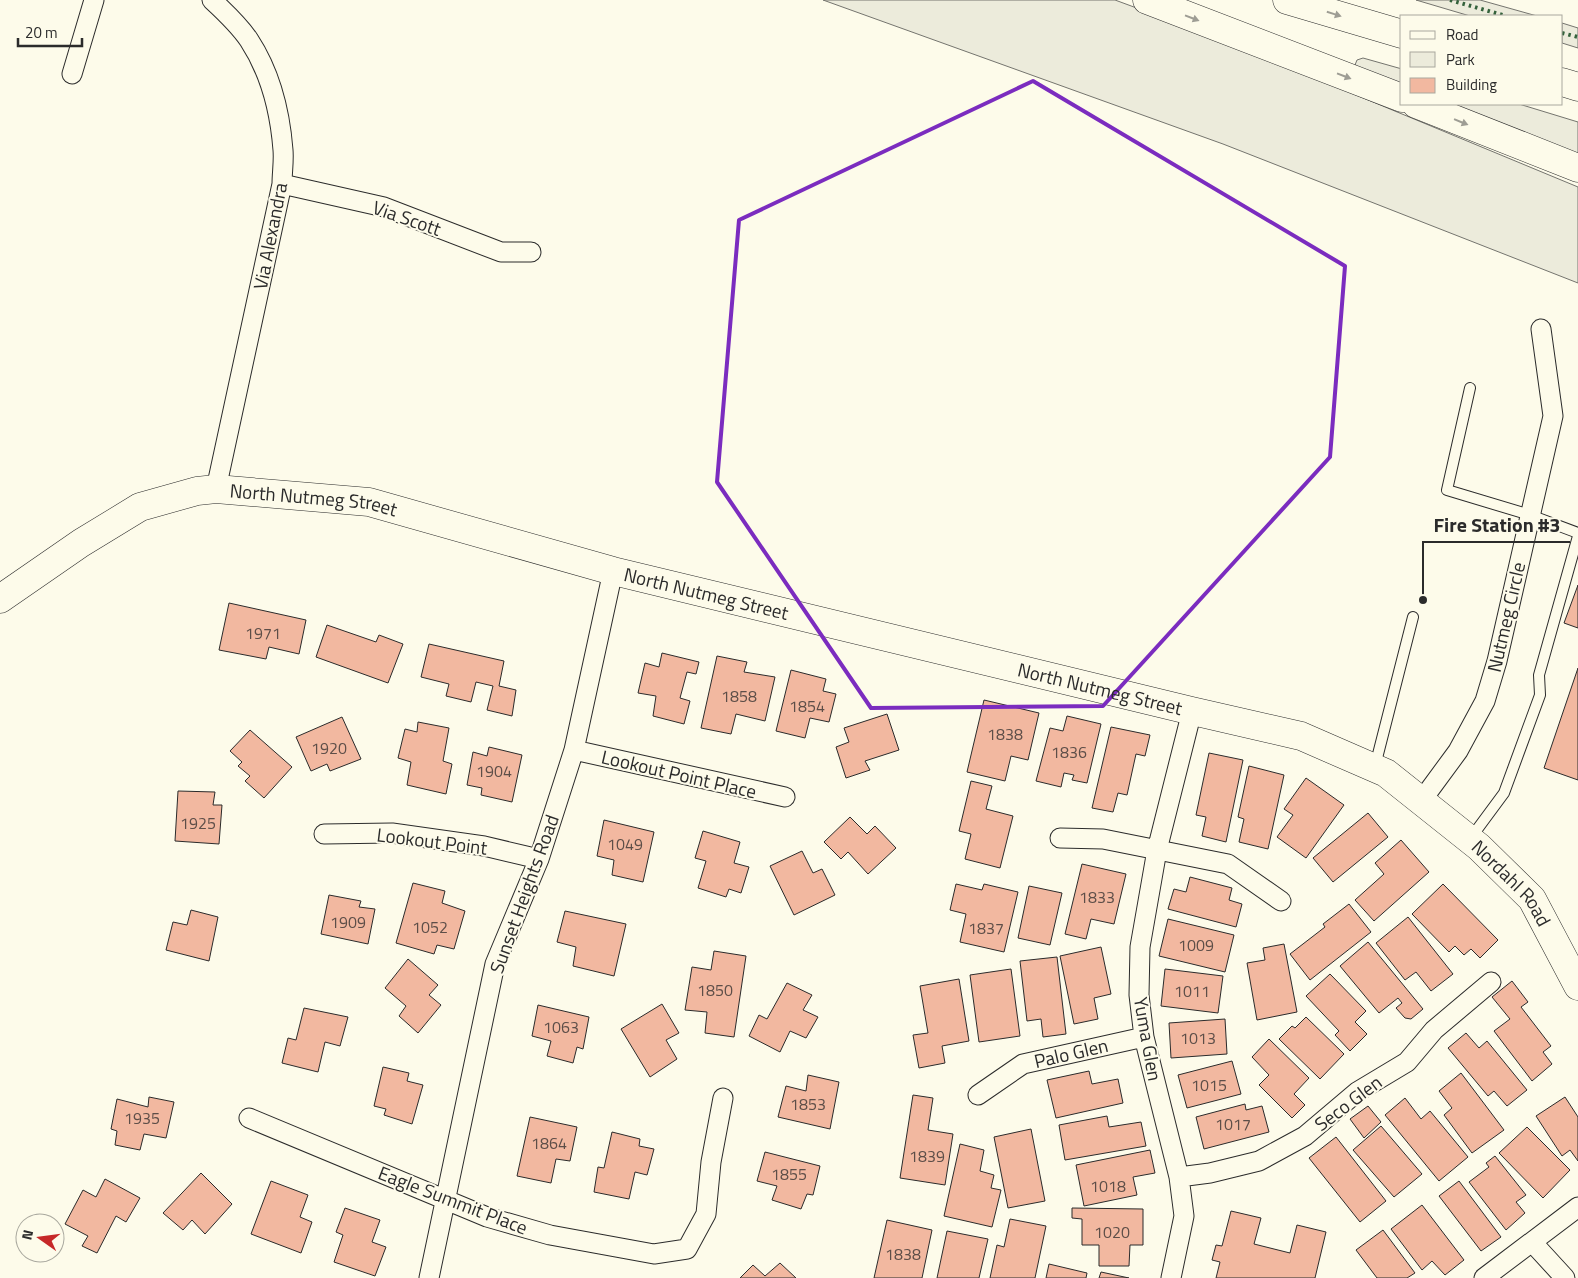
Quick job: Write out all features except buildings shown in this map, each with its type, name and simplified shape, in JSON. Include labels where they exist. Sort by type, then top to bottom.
[{"type":"main road","points":[[1147,0],[1400,97]]},
{"type":"main road","points":[[1287,0],[1400,33]]},
{"type":"main road","points":[[1563,82],[1578,87]]},
{"type":"main road","points":[[1419,105],[1578,168]]},
{"type":"main road","name":"North Nutmeg Street","points":[[0,599],[81,543],[109,533],[140,508],[197,491],[216,489],[368,502],[613,572],[1302,736],[1375,767],[1422,800]]},
{"type":"main road","name":"Nordahl Road","points":[[1422,800],[1470,840],[1532,899],[1578,986]]},
{"type":"street","points":[[72,74],[94,0]]},
{"type":"street","name":"Via Alexandra","points":[[212,0],[230,17],[248,39],[265,69],[276,101],[284,151],[282,184],[216,489]]},
{"type":"street","name":"Via Scott","points":[[282,184],[384,208],[501,252],[531,252]]},
{"type":"street","name":"Nutmeg Circle","points":[[1422,800],[1458,751],[1485,701],[1496,661],[1553,416],[1541,329]]},
{"type":"street","name":"Sunset Heights Road","points":[[429,1278],[495,964],[539,859],[574,750],[613,572]]},
{"type":"street","name":"Yuma Glen","points":[[1171,1278],[1184,1216],[1179,1177],[1144,1037],[1139,996],[1140,946],[1157,850],[1192,711]]},
{"type":"street","name":"Lookout Point Place","points":[[574,750],[785,797]]},
{"type":"street","name":"Lookout Point","points":[[324,834],[392,833],[484,846],[539,859]]},
{"type":"street","points":[[1060,838],[1103,839],[1228,864],[1282,901]]},
{"type":"street","name":"Seco Glen","points":[[1179,1177],[1210,1173],[1259,1161],[1305,1136],[1357,1092],[1407,1062],[1434,1030],[1491,982]]},
{"type":"street","name":"Palo Glen","points":[[978,1095],[1023,1064],[1144,1037]]},
{"type":"street","name":"Eagle Summit Place","points":[[249,1118],[487,1217],[550,1235],[654,1254],[687,1249],[706,1214],[711,1162],[723,1098]]},
{"type":"street","points":[[1484,1278],[1578,1207]]},
{"type":"street","points":[[1532,1242],[1565,1278]]},
{"type":"lane","points":[[1470,388],[1447,490],[1530,515],[1578,535],[1539,675],[1540,694],[1504,793],[1470,840]]},
{"type":"lane","points":[[1375,767],[1413,617]]},
{"type":"highlighted area","points":[[1033,81],[1345,266],[1330,457],[1103,706],[871,708],[717,482],[739,220]]},
{"type":"green space","points":[[823,0],[1115,0],[1226,41],[1578,187],[1578,283],[1223,144]]},
{"type":"green space","points":[[1416,0],[1480,0],[1533,15],[1467,15]]},
{"type":"green space","points":[[1563,23],[1578,28],[1578,48],[1563,43]]},
{"type":"green space","points":[[1363,58],[1400,68],[1400,85],[1355,65],[1357,60]]},
{"type":"green space","points":[[1449,105],[1522,105],[1578,122],[1578,156]]},
{"type":"hedge","points":[[1450,0],[1502,15]]},
{"type":"hedge","points":[[1563,33],[1578,37]]},
{"type":"place","name":"Fire Station #3","points":[[1423,600]]}]
